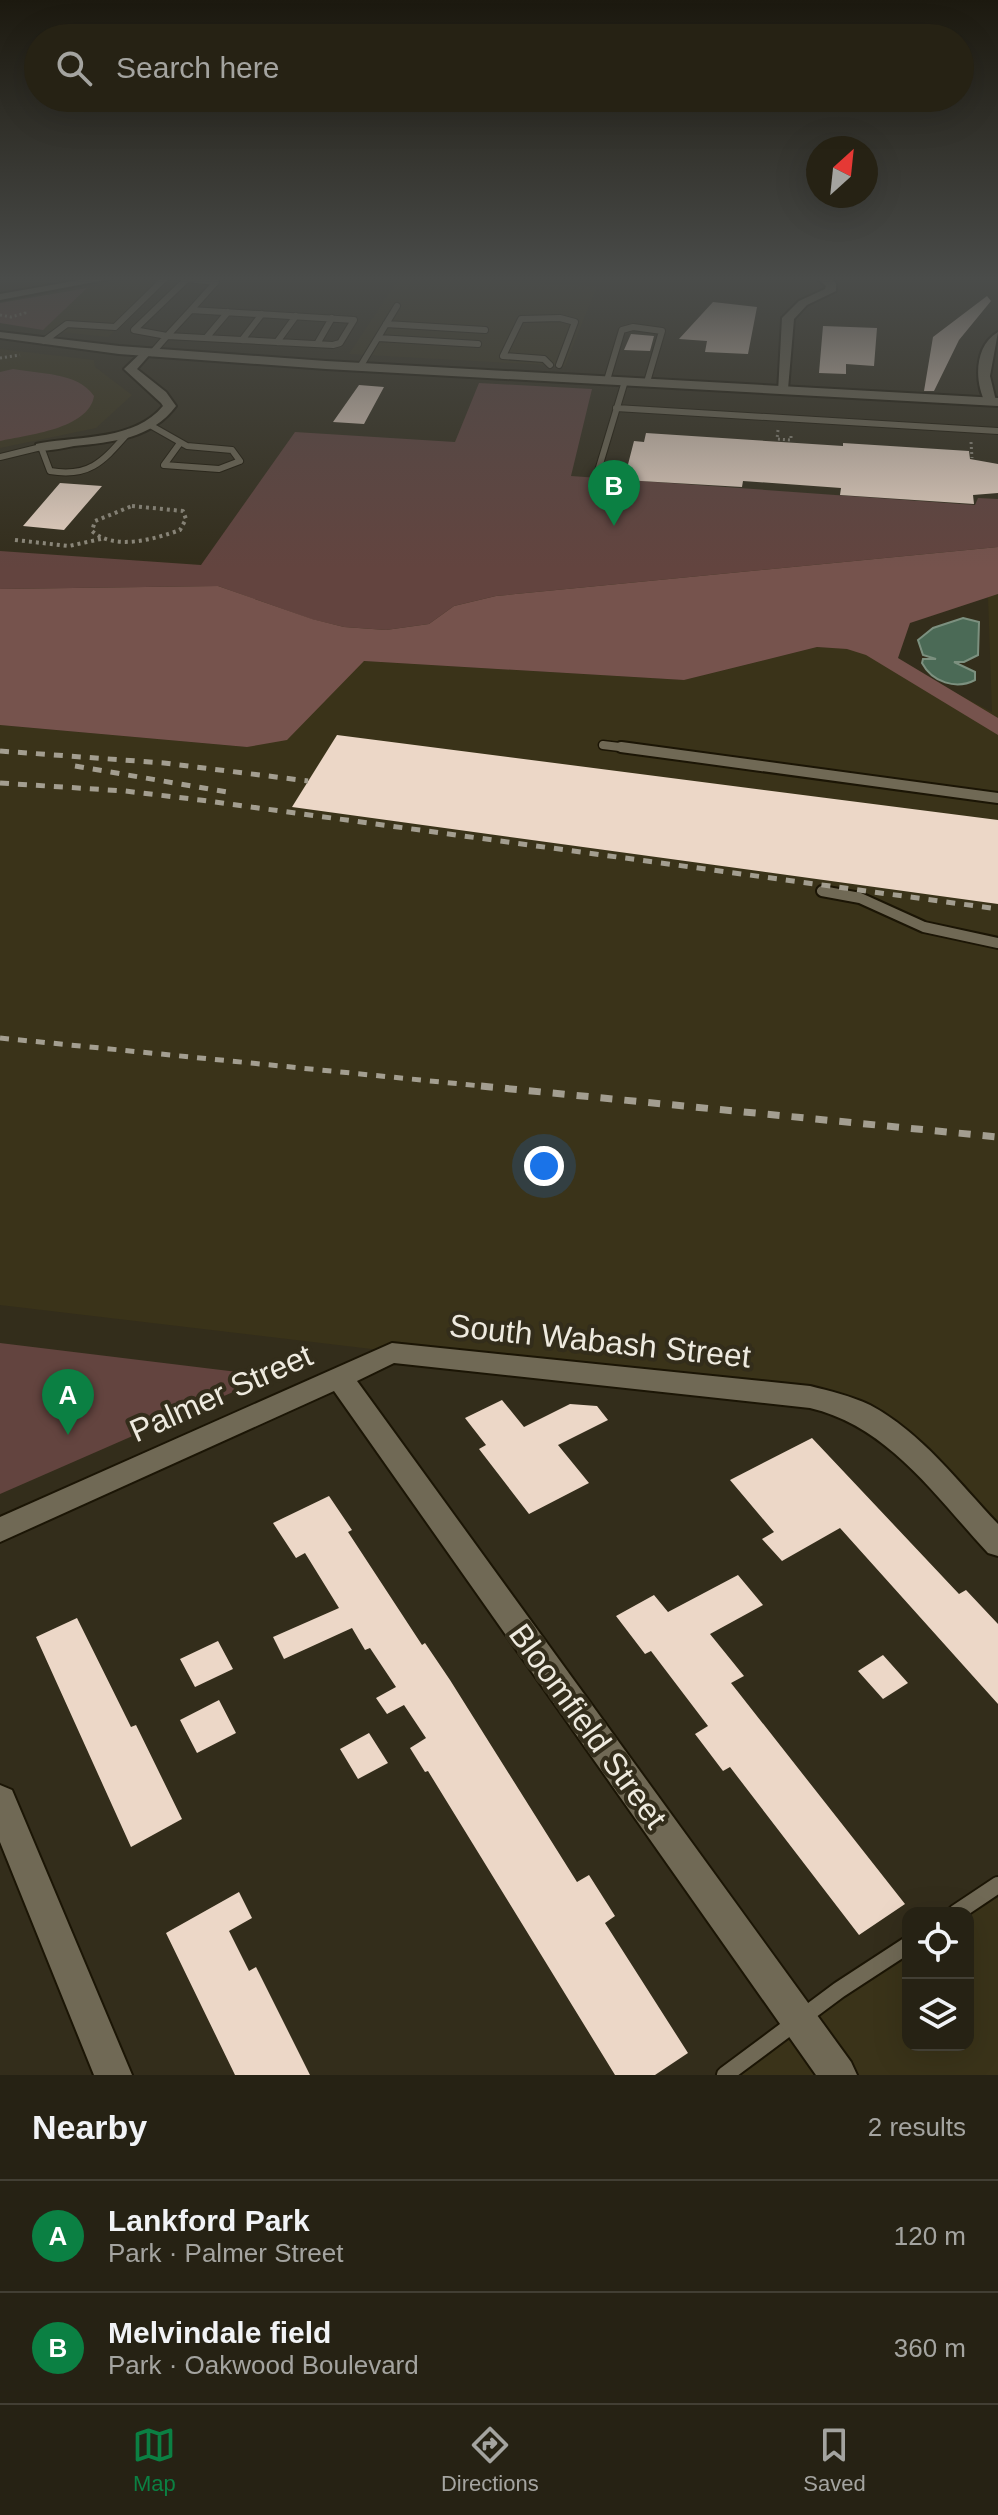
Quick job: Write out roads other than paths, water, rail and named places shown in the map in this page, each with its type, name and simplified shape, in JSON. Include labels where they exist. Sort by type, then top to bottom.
[{"type":"street","points":[[41,447],[129,432],[150,425],[166,415],[170,406],[165,397],[138,379],[141,375]]},
{"type":"street","points":[[509,375],[994,402]]},
{"type":"street","points":[[782,389],[783,375]]},
{"type":"street","points":[[983,375],[984,389],[994,402]]},
{"type":"street","name":"South Wabash Street","points":[[339,1377],[392,1353],[810,1397],[856,1411],[891,1434],[998,1544]]},
{"type":"street","name":"Palmer Street","points":[[0,1530],[339,1377]]},
{"type":"street","name":"Bloomfield Street","points":[[339,1377],[838,2075]]},
{"type":"street","points":[[0,1801],[113,2075]]},
{"type":"lane","points":[[607,380],[609,375]]},
{"type":"lane","points":[[647,382],[649,375]]},
{"type":"lane","points":[[597,474],[625,381]]},
{"type":"lane","points":[[616,408],[998,431]]},
{"type":"lane","points":[[150,425],[187,446],[232,450],[240,461],[219,469],[164,465],[180,443]]},
{"type":"lane","points":[[0,457],[41,447],[50,471],[88,471],[96,468],[129,432]]},
{"type":"lane","points":[[603,745],[998,798]]},
{"type":"lane","points":[[822,891],[860,898],[924,927],[998,943]]},
{"type":"lane","points":[[965,1907],[998,1885]]},
{"type":"lane","points":[[725,2075],[902,1949]]},
{"type":"railway","points":[[0,751],[164,763],[308,781]]},
{"type":"railway","points":[[75,766],[233,793]]},
{"type":"railway","points":[[0,783],[125,791],[200,800],[998,909]]},
{"type":"railway","points":[[0,1038],[501,1088]]},
{"type":"railway","points":[[481,1086],[998,1137]]},
{"type":"place","name":"Melvindale field","points":[[614,526]]},
{"type":"place","name":"Lankford Park","points":[[68,1435]]}]
